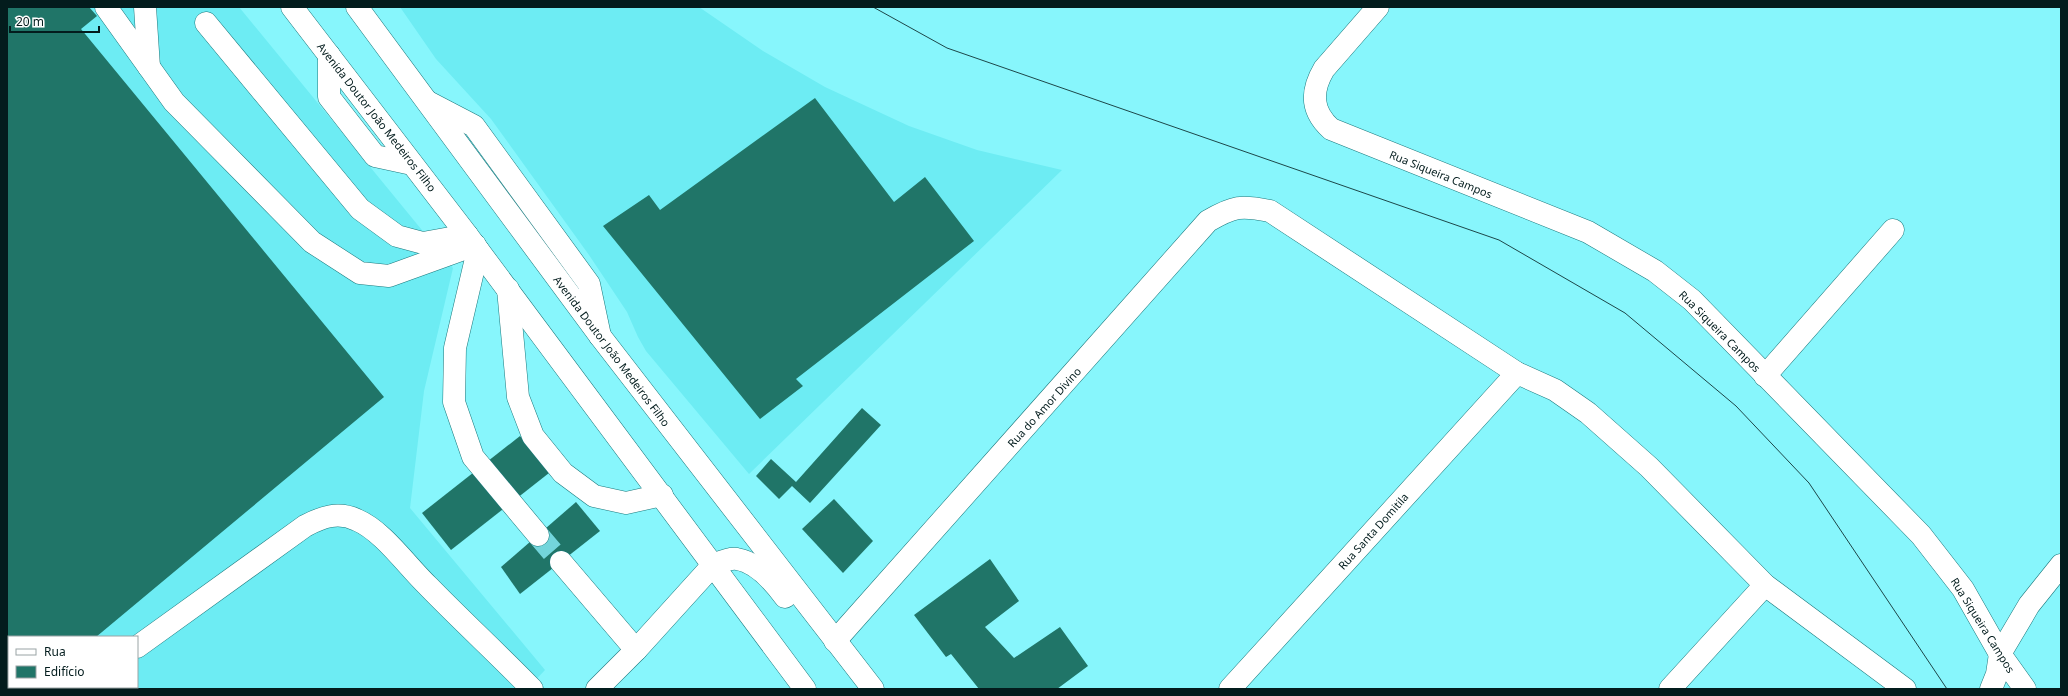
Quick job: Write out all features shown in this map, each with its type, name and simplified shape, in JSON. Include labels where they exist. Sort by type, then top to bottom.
[{"type":"street","points":[[106,7],[174,102],[312,242],[360,273],[390,276],[473,243]]},
{"type":"street","points":[[145,7],[149,67]]},
{"type":"street","name":"Avenida Doutor João Medeiros Filho","points":[[292,7],[508,289],[805,689]]},
{"type":"street","name":"Avenida Doutor João Medeiros Filho","points":[[357,7],[600,336],[873,689]]},
{"type":"street","name":"Rua Siqueira Campos","points":[[1378,7],[1324,69],[1318,80],[1315,93],[1315,106],[1320,119],[1331,129],[1588,232],[1655,271],[1692,300],[1922,535],[1963,589],[2000,654],[2025,689]]},
{"type":"street","points":[[206,23],[360,210],[397,236],[423,242],[473,243]]},
{"type":"street","name":"Rua do Amor Divino","points":[[835,641],[1208,222],[1227,210],[1248,206],[1270,212],[1517,373]]},
{"type":"street","points":[[1765,376],[1893,230]]},
{"type":"street","points":[[473,243],[455,348],[454,402],[473,457],[538,535]]},
{"type":"street","points":[[508,289],[518,397],[533,436],[563,473],[594,496],[626,503],[662,495]]},
{"type":"street","points":[[1517,373],[1555,390],[1594,418],[1649,467],[1765,585],[1905,689]]},
{"type":"street","name":"Rua Santa Domitila","points":[[1230,689],[1517,373]]},
{"type":"street","points":[[138,646],[305,526],[324,517],[340,515],[357,519],[370,527],[428,587],[532,689]]},
{"type":"street","points":[[597,689],[636,650],[713,565],[729,559],[737,559],[754,567],[775,583],[854,689]]},
{"type":"street","points":[[561,562],[636,650]]},
{"type":"street","points":[[1991,689],[1998,674],[2000,654],[2029,605],[2061,565]]},
{"type":"street","points":[[1670,689],[1765,585]]},
{"type":"shaded area","points":[[7,7],[239,7],[453,268],[424,391],[410,508],[545,670],[527,689],[7,689]]},
{"type":"shaded area","points":[[400,7],[699,7],[763,51],[825,87],[909,126],[977,150],[1062,170],[749,474],[646,351],[627,312],[589,255],[491,119],[436,59]]},
{"type":"building","points":[[7,7],[89,7],[97,16],[81,29],[384,397],[97,636],[8,636],[8,688],[35,688],[7,689]]},
{"type":"building","points":[[815,98],[894,202],[925,177],[974,241],[796,379],[803,386],[760,419],[603,226],[649,195],[660,210]]},
{"type":"building","points":[[862,408],[881,425],[810,503],[792,486],[779,499],[756,476],[771,459],[796,482]]},
{"type":"building","points":[[520,436],[549,473],[451,550],[422,513]]},
{"type":"building","points":[[834,499],[873,541],[843,573],[802,529]]},
{"type":"building","points":[[576,502],[600,531],[520,594],[501,567]]},
{"type":"building","points":[[990,559],[1019,601],[985,627],[1014,658],[1060,627],[1088,666],[1057,689],[979,689],[951,654],[946,657],[914,615]]},
{"type":"tunnel","points":[[538,535],[561,562]]},
{"type":"tram line","points":[[873,7],[947,48],[1499,240],[1625,313],[1736,406],[1809,483],[1947,689]]}]
